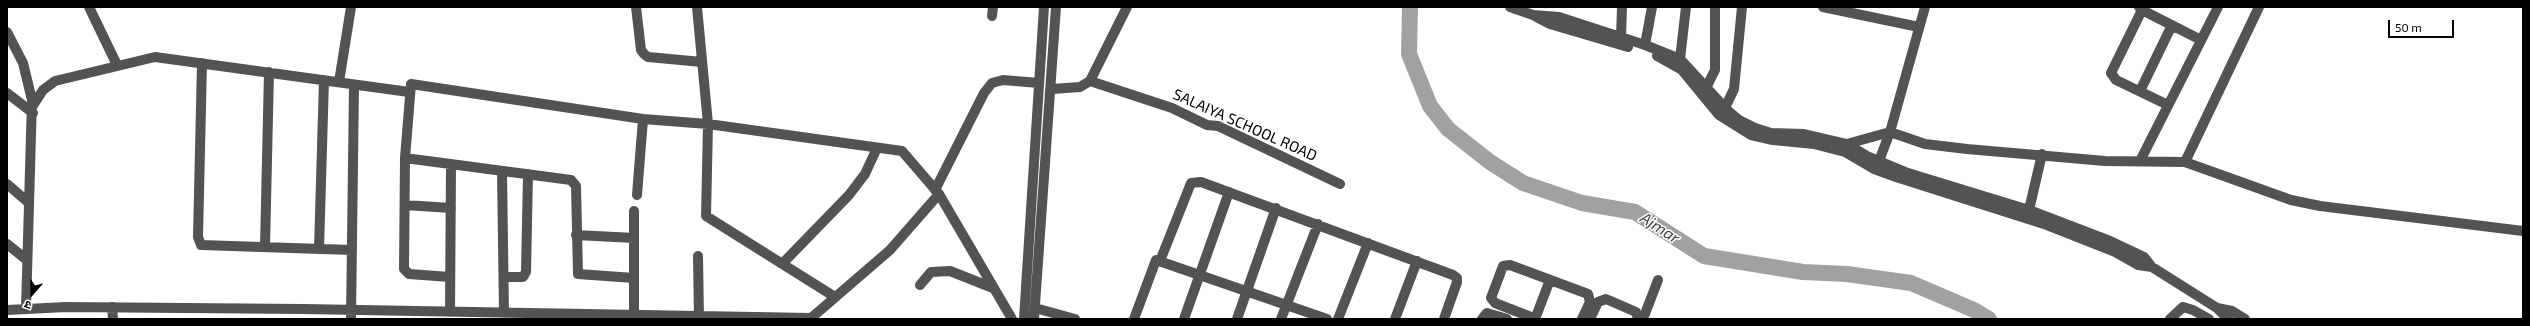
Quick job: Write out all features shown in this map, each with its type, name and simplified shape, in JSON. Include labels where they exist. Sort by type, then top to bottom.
[{"type":"street","points":[[89,7],[117,65]]},
{"type":"street","points":[[339,82],[351,7]]},
{"type":"street","points":[[636,7],[641,50],[644,54],[648,57],[702,62]]},
{"type":"street","points":[[697,7],[708,124],[706,216],[835,297]]},
{"type":"street","points":[[1024,319],[1044,7]]},
{"type":"street","points":[[1034,319],[1052,89],[1056,7]]},
{"type":"street","points":[[1052,89],[1080,87],[1090,81],[1126,7]]},
{"type":"street","points":[[1510,7],[1533,15],[1550,24],[1664,60],[1682,70],[1723,112],[1766,132],[1804,134],[1846,148],[1914,175],[2029,210],[2048,221],[2114,251],[2138,264],[2152,267],[2217,308],[2228,319]]},
{"type":"street","points":[[1621,38],[1622,7]]},
{"type":"street","points":[[1645,45],[1652,7]]},
{"type":"street","points":[[1680,59],[1686,7]]},
{"type":"street","points":[[1706,88],[1715,70],[1715,7]]},
{"type":"street","points":[[1723,112],[1734,89],[1742,7]]},
{"type":"street","points":[[1823,7],[1919,27]]},
{"type":"street","points":[[1879,161],[1890,132],[1925,7]]},
{"type":"street","points":[[2140,161],[2218,7]]},
{"type":"street","points":[[2185,162],[2259,7]]},
{"type":"street","points":[[2168,105],[2116,80],[2111,73],[2140,9],[2201,40]]},
{"type":"street","points":[[1533,15],[1559,17],[1645,45],[1680,59],[1706,88],[1723,112]]},
{"type":"street","points":[[2140,91],[2172,25]]},
{"type":"street","points":[[7,32],[23,63],[29,82],[32,110],[26,313]]},
{"type":"street","points":[[32,110],[48,84],[117,65],[155,57],[410,92]]},
{"type":"street","points":[[202,63],[199,242],[204,246],[352,250]]},
{"type":"street","points":[[1040,68],[1053,69]]},
{"type":"street","points":[[264,247],[269,72]]},
{"type":"street","points":[[319,249],[324,80]]},
{"type":"street","points":[[7,310],[26,313],[112,307],[197,314],[351,314],[429,316],[450,312],[583,317],[634,315],[699,318],[811,319],[890,250],[937,192],[984,93],[992,83],[1003,80],[1039,82]]},
{"type":"street","name":"SALAIYA SCHOOL ROAD","points":[[1090,81],[1172,108],[1207,125],[1218,126],[1340,184]]},
{"type":"street","points":[[450,277],[410,274],[404,269],[405,158],[410,92],[411,84],[414,83],[642,119],[708,124],[902,151],[937,192],[1012,319]]},
{"type":"street","points":[[351,314],[354,85]]},
{"type":"street","points":[[7,93],[32,110]]},
{"type":"street","points":[[637,194],[642,119]]},
{"type":"street","points":[[1846,148],[1890,132],[1925,144],[2105,161],[2185,162],[2291,200],[2320,206],[2523,231]]},
{"type":"street","points":[[782,264],[849,195],[865,174],[877,148]]},
{"type":"street","points":[[1846,148],[1874,169],[1896,177],[2048,221]]},
{"type":"street","points":[[2029,210],[2042,154]]},
{"type":"street","points":[[405,158],[571,180],[574,182],[578,274],[634,278]]},
{"type":"street","points":[[450,312],[451,164]]},
{"type":"street","points":[[502,171],[504,277],[502,315]]},
{"type":"street","points":[[504,277],[523,277],[526,272],[528,174]]},
{"type":"street","points":[[1160,261],[1191,182],[1200,182],[1276,208],[1418,261],[1457,278],[1444,319]]},
{"type":"street","points":[[7,184],[29,203]]},
{"type":"street","points":[[1184,319],[1201,275],[1229,192]]},
{"type":"street","points":[[405,205],[451,208]]},
{"type":"street","points":[[1237,319],[1276,208]]},
{"type":"street","points":[[634,211],[634,315]]},
{"type":"street","points":[[1281,319],[1318,224]]},
{"type":"street","points":[[576,236],[634,238]]},
{"type":"street","points":[[1338,319],[1368,243]]},
{"type":"street","points":[[7,244],[27,260]]},
{"type":"street","points":[[698,256],[699,318]]},
{"type":"street","points":[[1134,319],[1156,260],[1327,319]]},
{"type":"street","points":[[1395,319],[1418,261]]},
{"type":"street","points":[[1550,280],[1536,319],[1495,303],[1491,298],[1503,266],[1506,265],[1550,280],[1588,294],[1590,302],[1582,319]]},
{"type":"street","points":[[920,285],[932,272],[950,271],[993,288]]},
{"type":"street","points":[[1643,319],[1658,280]]},
{"type":"street","points":[[1590,319],[1598,302],[1606,299],[1636,312],[1638,319]]},
{"type":"street","points":[[112,307],[113,319]]},
{"type":"street","points":[[2170,319],[2183,307],[2193,310],[2209,319]]},
{"type":"street","points":[[1035,308],[1075,319]]},
{"type":"street","points":[[2217,308],[2232,311],[2245,319]]},
{"type":"street","points":[[1482,319],[1487,313],[1507,319]]},
{"type":"waterway","name":"Ajmar","points":[[1410,7],[1409,54],[1430,106],[1448,129],[1490,162],[1523,183],[1582,203],[1635,212],[1704,256],[1803,272],[1847,274],[1911,283],[1974,310],[1989,319]]}]
